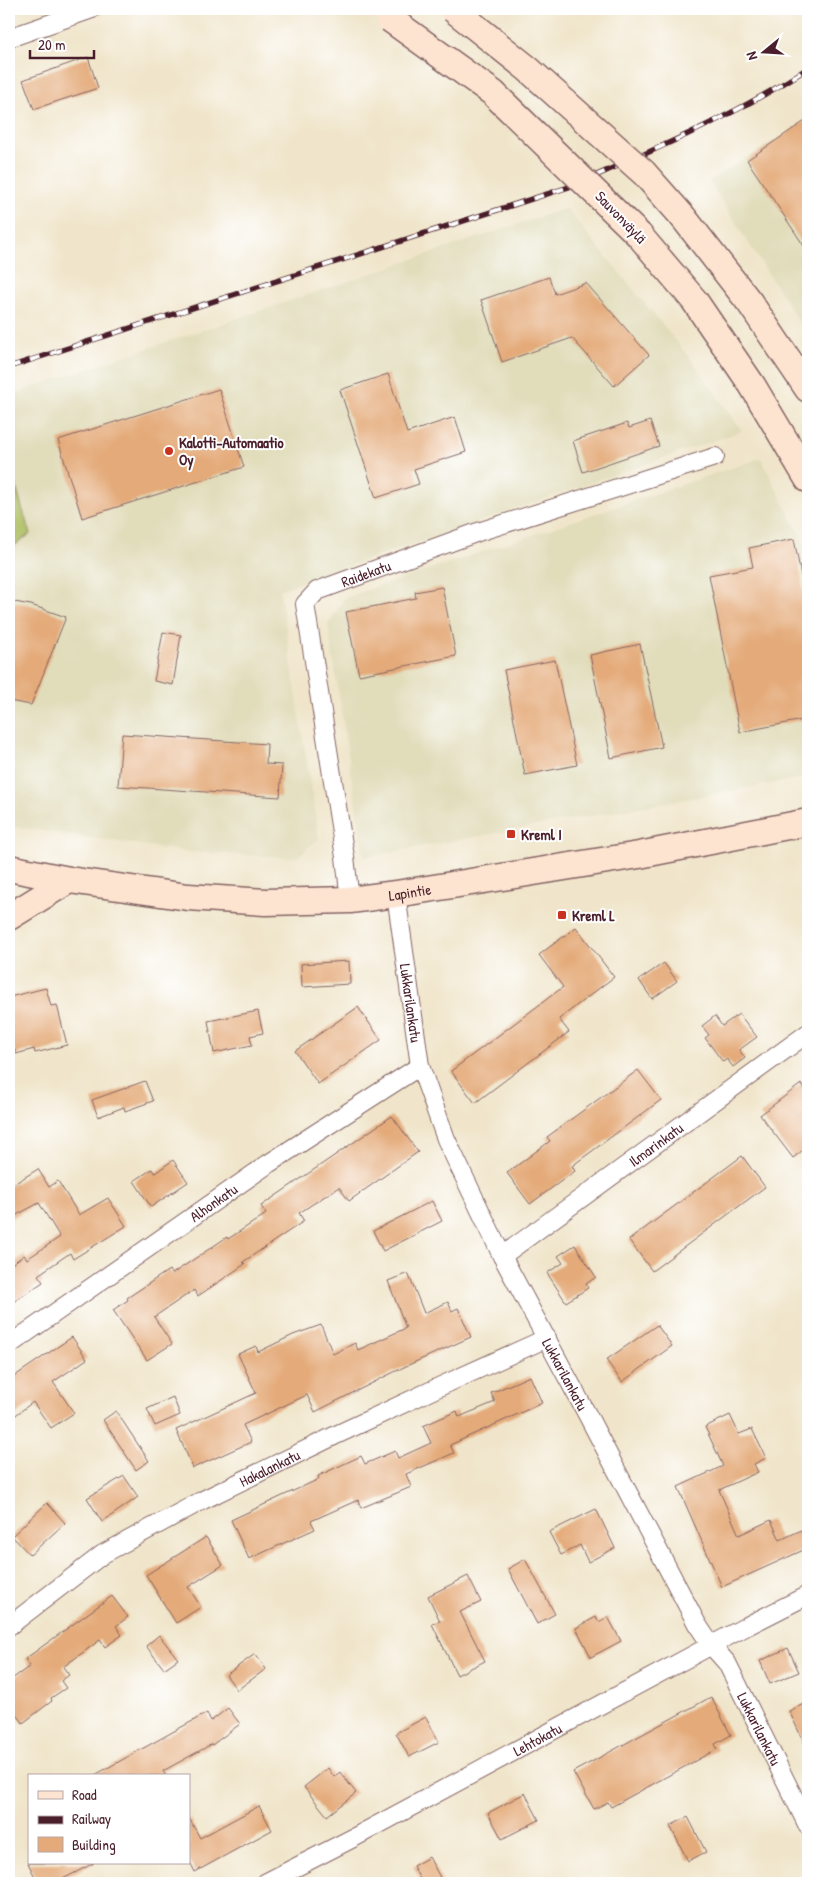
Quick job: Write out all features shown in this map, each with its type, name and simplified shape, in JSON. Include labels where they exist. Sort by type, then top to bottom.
[{"type":"main road","points":[[453,9],[528,69],[644,173],[683,217],[750,303],[808,389]]},
{"type":"main road","name":"Sauvonväylä","points":[[383,14],[493,93],[639,234],[694,300],[747,377],[808,479]]},
{"type":"main road","name":"Lapintie","points":[[9,868],[70,880],[188,897],[265,902],[350,900],[639,855],[808,822]]},
{"type":"main road","points":[[9,917],[70,880]]},
{"type":"street","points":[[9,38],[92,9]]},
{"type":"street","name":"Raidekatu","points":[[350,900],[345,857],[305,604],[317,591],[478,532],[715,457]]},
{"type":"street","name":"Lukkarilankatu","points":[[396,894],[420,1066],[446,1139],[502,1256],[697,1624],[711,1645],[727,1663],[808,1826]]},
{"type":"street","name":"Ilmarinkatu","points":[[502,1256],[808,1033]]},
{"type":"street","name":"Alhonkatu","points":[[9,1345],[268,1164],[420,1066]]},
{"type":"street","name":"Hakalankatu","points":[[9,1626],[103,1554],[203,1500],[441,1386],[547,1338]]},
{"type":"street","name":"Lehtokatu","points":[[266,1883],[808,1595]]},
{"type":"shaded area","points":[[808,120],[808,336],[709,181]]},
{"type":"shaded area","points":[[566,208],[690,358],[742,431],[280,590],[319,839],[296,858],[189,852],[9,826],[9,550],[30,534],[9,464],[9,395]]},
{"type":"shaded area","points":[[761,458],[808,551],[808,777],[364,857],[328,625],[344,598]]},
{"type":"green space","points":[[9,464],[30,534],[9,550]]},
{"type":"building","points":[[88,57],[98,88],[34,109],[23,80]]},
{"type":"building","points":[[808,119],[808,252],[747,160]]},
{"type":"building","points":[[549,277],[555,294],[586,283],[649,355],[614,386],[572,338],[502,362],[481,300]]},
{"type":"building","points":[[388,374],[407,433],[455,417],[466,452],[414,469],[419,484],[376,498],[340,390]]},
{"type":"building","points":[[219,389],[244,467],[82,518],[58,440]]},
{"type":"building","points":[[650,421],[659,446],[583,472],[573,441],[627,423],[629,428]]},
{"type":"building","points":[[794,539],[808,612],[808,719],[740,732],[709,575],[753,567],[749,548]]},
{"type":"building","points":[[442,587],[456,656],[359,675],[346,612],[416,598],[415,592]]},
{"type":"building","points":[[9,601],[31,605],[66,617],[31,705],[9,701]]},
{"type":"building","points":[[163,632],[181,635],[173,685],[154,681]]},
{"type":"building","points":[[640,644],[662,747],[611,758],[590,655]]},
{"type":"building","points":[[555,660],[577,765],[525,775],[504,670]]},
{"type":"building","points":[[122,734],[267,744],[266,764],[282,765],[280,797],[118,786]]},
{"type":"building","points":[[576,927],[614,977],[559,1019],[569,1032],[475,1103],[451,1071],[563,987],[539,955]]},
{"type":"building","points":[[349,961],[350,984],[302,987],[301,964]]},
{"type":"building","points":[[664,963],[677,981],[652,999],[639,980]]},
{"type":"building","points":[[46,988],[51,1006],[57,1005],[67,1045],[35,1053],[34,1049],[16,1054],[14,1048],[9,1050],[9,997]]},
{"type":"building","points":[[358,1007],[381,1040],[318,1084],[295,1051]]},
{"type":"building","points":[[258,1011],[263,1033],[250,1036],[252,1045],[214,1053],[208,1021]]},
{"type":"building","points":[[739,1014],[757,1037],[739,1050],[745,1058],[733,1067],[727,1059],[723,1062],[705,1038],[709,1035],[702,1026],[715,1016],[722,1026]]},
{"type":"building","points":[[638,1070],[661,1100],[572,1166],[575,1171],[530,1204],[507,1173],[550,1141],[547,1137]]},
{"type":"building","points":[[145,1081],[153,1101],[125,1111],[124,1107],[98,1117],[92,1100]]},
{"type":"building","points":[[801,1084],[808,1094],[808,1146],[793,1158],[760,1115]]},
{"type":"building","points":[[392,1116],[418,1152],[349,1201],[339,1187],[299,1213],[304,1221],[243,1262],[245,1264],[198,1296],[194,1290],[154,1317],[172,1344],[147,1360],[113,1310],[128,1300],[127,1298],[169,1270],[172,1274],[227,1237],[228,1239],[266,1214],[261,1206]]},
{"type":"building","points":[[742,1156],[765,1187],[652,1271],[629,1240]]},
{"type":"building","points":[[173,1160],[188,1182],[151,1207],[134,1181],[152,1169],[155,1173]]},
{"type":"building","points":[[38,1169],[49,1187],[58,1181],[79,1215],[108,1198],[126,1226],[73,1259],[70,1253],[38,1275],[43,1282],[9,1305],[9,1266],[24,1255],[27,1259],[60,1237],[39,1203],[9,1219],[9,1187]]},
{"type":"building","points":[[432,1201],[442,1221],[383,1251],[373,1231]]},
{"type":"building","points":[[575,1245],[596,1277],[586,1284],[588,1288],[566,1302],[547,1273],[563,1263],[558,1256]]},
{"type":"building","points":[[408,1273],[424,1313],[448,1302],[452,1311],[458,1308],[471,1337],[404,1367],[315,1412],[307,1395],[243,1425],[251,1442],[193,1468],[176,1430],[256,1393],[238,1354],[256,1346],[258,1352],[293,1335],[321,1325],[333,1354],[355,1343],[358,1350],[406,1328],[388,1281]]},
{"type":"building","points":[[657,1325],[672,1346],[622,1382],[606,1360]]},
{"type":"building","points":[[72,1337],[87,1359],[53,1382],[74,1413],[51,1428],[33,1402],[9,1420],[9,1380]]},
{"type":"building","points":[[530,1376],[542,1403],[450,1445],[454,1453],[406,1474],[411,1487],[361,1508],[358,1500],[311,1521],[315,1529],[249,1559],[231,1520],[319,1479],[318,1476],[361,1456],[365,1464],[395,1451],[398,1458],[431,1443],[423,1426],[457,1411],[459,1417],[495,1402],[491,1393]]},
{"type":"building","points":[[173,1397],[180,1415],[155,1426],[147,1409]]},
{"type":"building","points":[[116,1411],[149,1461],[136,1470],[103,1420]]},
{"type":"building","points":[[730,1415],[739,1434],[752,1429],[766,1458],[754,1464],[758,1472],[719,1490],[739,1535],[771,1520],[780,1540],[808,1527],[808,1548],[722,1587],[678,1487],[723,1466],[705,1427]]},
{"type":"building","points":[[124,1476],[138,1497],[102,1522],[87,1498]]},
{"type":"building","points":[[47,1503],[65,1523],[30,1555],[12,1536]]},
{"type":"building","points":[[596,1509],[615,1548],[588,1562],[580,1545],[561,1555],[549,1532]]},
{"type":"building","points":[[206,1537],[223,1565],[188,1587],[201,1607],[176,1623],[146,1575]]},
{"type":"building","points":[[525,1559],[555,1614],[537,1624],[508,1569]]},
{"type":"building","points":[[468,1576],[481,1602],[460,1612],[485,1661],[457,1675],[432,1624],[440,1621],[428,1596]]},
{"type":"building","points":[[112,1596],[128,1617],[116,1626],[122,1635],[105,1647],[100,1640],[63,1667],[69,1675],[61,1681],[66,1688],[51,1698],[52,1701],[23,1723],[9,1703],[9,1681],[30,1666],[25,1659]]},
{"type":"building","points":[[596,1617],[599,1622],[608,1617],[621,1641],[591,1657],[576,1628]]},
{"type":"building","points":[[159,1635],[178,1659],[164,1669],[146,1646]]},
{"type":"building","points":[[788,1648],[799,1672],[770,1684],[760,1661]]},
{"type":"building","points":[[255,1654],[266,1669],[237,1690],[226,1675]]},
{"type":"building","points":[[711,1697],[731,1735],[715,1744],[717,1749],[611,1807],[608,1802],[594,1809],[573,1772]]},
{"type":"building","points":[[808,1702],[808,1751],[789,1711]]},
{"type":"building","points":[[228,1708],[240,1724],[212,1745],[163,1771],[165,1774],[97,1774],[207,1713],[211,1721]]},
{"type":"building","points":[[426,1717],[439,1742],[409,1757],[396,1733]]},
{"type":"building","points":[[328,1768],[334,1777],[340,1772],[356,1793],[327,1816],[304,1787]]},
{"type":"building","points":[[525,1793],[539,1820],[502,1839],[488,1813]]},
{"type":"building","points":[[259,1806],[272,1830],[195,1872],[190,1862],[190,1820],[200,1838]]},
{"type":"building","points":[[688,1817],[706,1852],[688,1861],[670,1826]]},
{"type":"building","points":[[429,1857],[443,1883],[422,1883],[413,1866]]},
{"type":"building","points":[[28,1864],[92,1864],[55,1883],[52,1883],[49,1878],[38,1883]]},
{"type":"railway","points":[[9,367],[572,186],[663,146],[722,117],[752,102],[808,68]]},
{"type":"place","name":"Kalotti-Automaatio Oy","points":[[169,451]]},
{"type":"place","name":"Kreml I","points":[[511,834]]},
{"type":"place","name":"Kreml L","points":[[562,915]]}]
